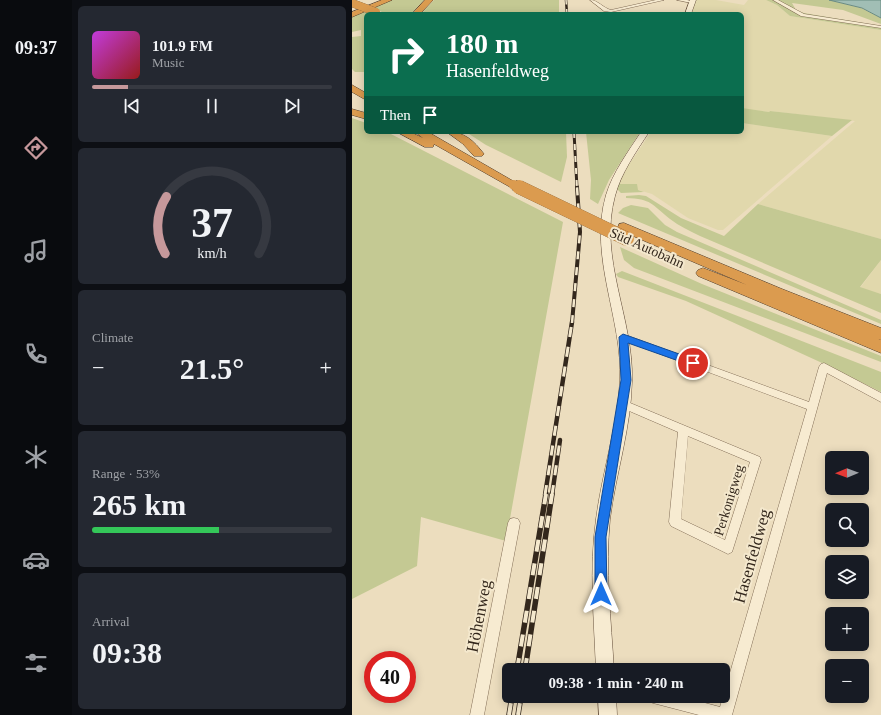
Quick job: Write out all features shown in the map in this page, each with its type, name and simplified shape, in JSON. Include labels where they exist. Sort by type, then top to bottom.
[{"type":"highway","points":[[352,8],[374,0]]},
{"type":"highway","points":[[352,15],[388,0]]},
{"type":"highway","points":[[418,12],[429,0]]},
{"type":"highway","points":[[352,2],[376,12]]},
{"type":"highway","points":[[352,78],[364,86]]},
{"type":"highway","points":[[352,88],[364,96]]},
{"type":"highway","points":[[352,112],[364,115]]},
{"type":"highway","points":[[406,134],[455,157],[475,158],[467,142],[455,134]]},
{"type":"highway","name":"Süd Autobahn","points":[[424,134],[726,284],[881,347]]},
{"type":"highway","name":"Süd Autobahn","points":[[441,134],[475,158]]},
{"type":"highway","name":"Süd Autobahn","points":[[625,233],[881,334]]},
{"type":"street","points":[[592,0],[604,10],[608,11],[662,0]]},
{"type":"street","points":[[679,0],[692,1],[689,12]]},
{"type":"street","points":[[774,0],[803,15],[881,28]]},
{"type":"street","points":[[605,663],[601,594],[601,537],[626,380],[623,337],[607,252],[607,213],[610,196],[620,172],[644,134]]},
{"type":"street","points":[[623,337],[812,407]]},
{"type":"street","name":"Hasenfeldweg","points":[[725,715],[824,367],[881,398]]},
{"type":"street","name":"Perkonigweg","points":[[623,404],[756,460],[728,548],[675,522],[683,430]]},
{"type":"street","name":"Höhenweg","points":[[477,715],[514,523]]},
{"type":"street","points":[[607,703],[608,715]]},
{"type":"street","points":[[680,703],[725,715]]},
{"type":"shaded area","points":[[696,0],[716,0],[744,5],[748,0],[766,0],[777,5],[790,16],[881,30],[881,239],[758,204],[855,121],[744,109],[744,12],[692,12]]},
{"type":"shaded area","points":[[744,123],[832,136],[723,230],[718,230],[688,218],[652,194],[618,184],[626,169],[650,134],[744,134]]},
{"type":"shaded area","points":[[881,260],[881,294],[860,288]]},
{"type":"green space","points":[[392,0],[424,0],[413,12],[382,12],[374,7]]},
{"type":"green space","points":[[434,0],[559,0],[559,12],[423,12]]},
{"type":"green space","points":[[766,0],[829,0],[861,8],[881,18],[881,24],[843,10],[792,3],[796,10],[804,13],[881,26],[881,30],[790,16],[777,5]]},
{"type":"green space","points":[[364,12],[364,72],[355,72],[352,69],[352,37],[361,36],[361,30],[352,32],[352,17]]},
{"type":"green space","points":[[744,108],[852,120],[832,136],[744,123]]},
{"type":"green space","points":[[352,118],[364,122],[364,134],[391,134],[563,222],[506,541],[421,517],[417,566],[352,599]]},
{"type":"green space","points":[[469,134],[566,134],[567,157],[561,182],[486,145]]},
{"type":"green space","points":[[586,134],[639,134],[609,180],[598,204],[590,199],[591,180]]},
{"type":"green space","points":[[618,184],[637,184],[638,190],[644,192],[621,193],[616,188]]},
{"type":"green space","points":[[626,196],[646,196],[681,218],[724,236],[758,204],[881,239],[881,260],[860,287],[881,294],[881,313],[700,236],[677,224],[651,203],[626,198]]},
{"type":"green space","points":[[631,205],[648,208],[665,225],[677,232],[881,320],[881,324],[618,213],[623,208]]},
{"type":"green space","points":[[620,247],[702,284],[881,356],[881,362],[634,268],[624,260]]},
{"type":"green space","points":[[622,271],[881,372],[881,392],[820,362],[686,301],[618,277],[616,274]]},
{"type":"water","points":[[829,0],[881,0],[881,18],[862,8]]},
{"type":"railway","points":[[566,0],[567,12]]},
{"type":"railway","points":[[574,134],[577,188]]},
{"type":"railway","points":[[572,323],[580,232],[577,187]]},
{"type":"railway","points":[[545,495],[572,322]]},
{"type":"railway","points":[[552,495],[560,440]]},
{"type":"railway","points":[[518,663],[546,494]]},
{"type":"railway","points":[[526,663],[552,494]]},
{"type":"railway","points":[[509,715],[511,703]]},
{"type":"railway","points":[[518,715],[520,703]]},
{"type":"route","points":[[601,594],[601,537],[626,380],[623,337],[693,363]]}]
